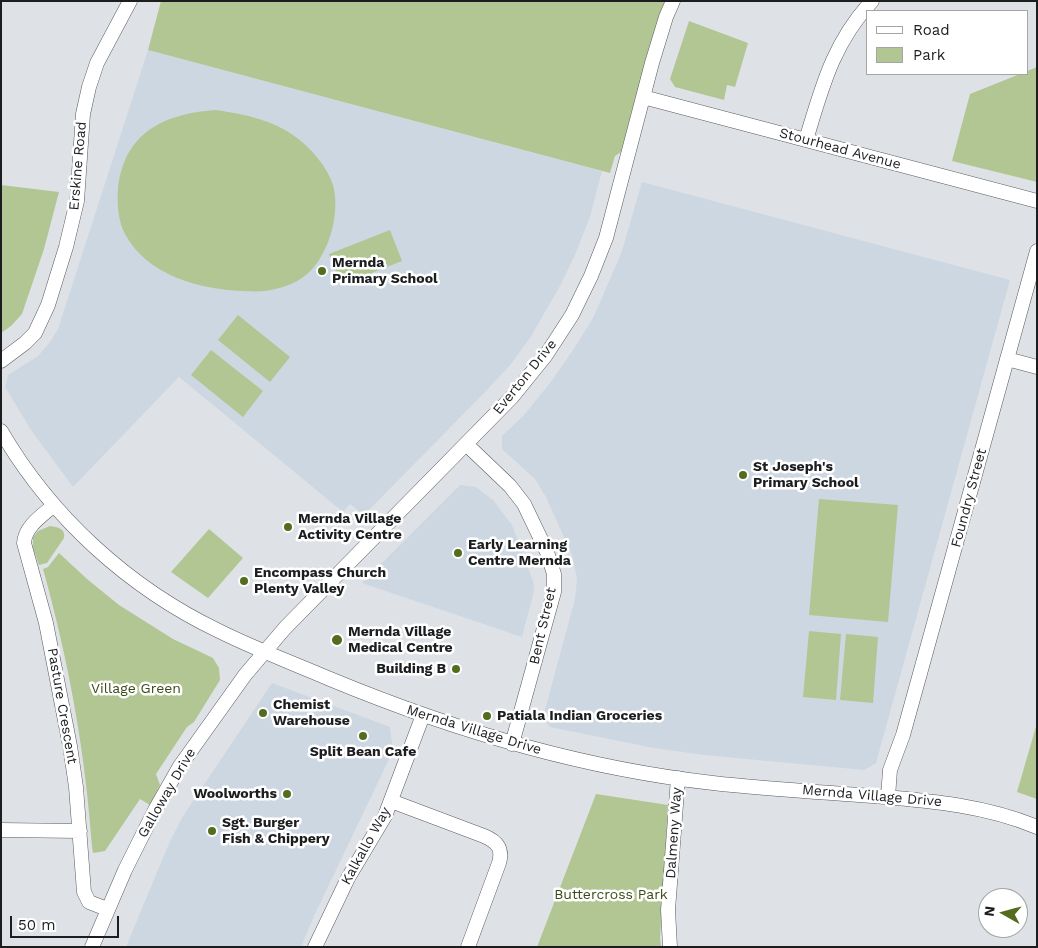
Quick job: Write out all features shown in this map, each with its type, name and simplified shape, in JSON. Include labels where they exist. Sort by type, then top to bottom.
[{"type":"street","name":"Erskine Road","points":[[1,361],[7,353],[25,343],[35,332],[48,305],[66,247],[77,201],[83,114],[89,87],[97,63],[130,1]]},
{"type":"street","name":"Erskine Road","points":[[115,30],[130,14],[138,1]]},
{"type":"street","name":"Everton Drive","points":[[264,651],[532,374],[572,314],[606,238],[655,54],[673,1]]},
{"type":"street","points":[[806,140],[822,84],[835,54],[856,21],[872,1]]},
{"type":"street","name":"Stourhead Avenue","points":[[643,97],[1037,201]]},
{"type":"street","name":"Foundry Street","points":[[893,798],[900,746],[1037,250]]},
{"type":"street","points":[[1007,359],[1037,367]]},
{"type":"street","name":"Mernda Village Drive","points":[[1,431],[24,466],[54,505],[96,548],[151,592],[210,626],[372,697],[512,744],[604,766],[678,778],[947,802],[992,812],[1037,827]]},
{"type":"street","name":"Bent Street","points":[[466,444],[510,486],[524,504],[547,552],[554,574],[554,592],[512,744]]},
{"type":"street","name":"Pasture Crescent","points":[[54,505],[27,532],[24,543],[56,665],[70,746],[80,831],[84,892],[89,902],[107,909]]},
{"type":"street","name":"Galloway Drive","points":[[92,947],[107,909],[149,821],[180,766],[264,651]]},
{"type":"street","name":"Kalkallo Way","points":[[315,947],[348,878],[380,826],[392,801],[423,715]]},
{"type":"street","name":"Dalmeny Way","points":[[670,947],[668,910],[678,778]]},
{"type":"street","points":[[392,801],[492,839],[499,847],[501,851],[499,864],[468,947]]},
{"type":"street","points":[[1,830],[80,831]]},
{"type":"shaded area","name":"Mernda Primary School","points":[[148,50],[602,171],[590,217],[574,257],[560,286],[530,338],[511,364],[488,389],[364,515],[350,504],[343,512],[179,377],[73,487],[31,430],[5,387],[8,375],[38,356],[58,329]]},
{"type":"shaded area","name":"St Joseph's Primary School","points":[[642,182],[1010,280],[876,763],[864,770],[704,755],[654,748],[550,727],[543,717],[575,599],[577,578],[572,555],[546,497],[535,479],[502,449],[502,436],[524,415],[550,383],[593,318],[621,254]]},
{"type":"shaded area","name":"Early Learning Centre Mernda","points":[[460,485],[476,487],[493,500],[512,525],[533,581],[534,591],[522,637],[362,583]]},
{"type":"shaded area","points":[[272,683],[390,727],[393,751],[301,947],[126,947],[170,841],[183,816]]},
{"type":"green space","points":[[161,1],[665,1],[648,51],[621,152],[615,156],[610,173],[148,50]]},
{"type":"green space","points":[[689,21],[748,43],[735,87],[727,85],[724,100],[675,87],[670,79]]},
{"type":"green space","points":[[1037,67],[1037,182],[952,161],[970,94],[1018,75],[1028,75],[1028,71]]},
{"type":"green space","points":[[215,110],[250,116],[283,129],[302,142],[311,151],[320,161],[331,179],[335,195],[335,217],[329,239],[320,259],[298,281],[271,290],[256,291],[225,290],[191,283],[160,270],[146,260],[125,234],[118,212],[118,189],[128,154],[138,140],[149,130],[163,122],[196,112]]},
{"type":"green space","points":[[1,185],[59,192],[44,249],[22,314],[11,326],[1,333]]},
{"type":"green space","points":[[390,230],[402,261],[341,285],[329,254]]},
{"type":"green space","points":[[238,315],[290,357],[270,382],[218,340]]},
{"type":"green space","points":[[211,350],[263,391],[243,417],[191,375]]},
{"type":"green space","points":[[819,499],[898,505],[888,622],[809,615]]},
{"type":"green space","points":[[50,526],[63,531],[64,538],[47,563],[39,565],[33,548],[33,537],[38,531]]},
{"type":"green space","points":[[209,529],[243,558],[208,598],[171,572]]},
{"type":"green space","name":"Village Green","points":[[59,553],[119,605],[173,639],[213,658],[219,668],[220,680],[194,722],[187,727],[156,774],[160,785],[150,805],[140,799],[105,851],[93,853],[75,707],[61,638],[43,569],[48,567]]},
{"type":"green space","points":[[809,631],[841,634],[836,700],[803,697]]},
{"type":"green space","points":[[846,634],[878,637],[873,703],[840,700]]},
{"type":"green space","points":[[1037,723],[1037,799],[1017,792]]},
{"type":"green space","name":"Buttercross Park","points":[[596,794],[668,805],[661,947],[537,947]]},
{"type":"place","name":"Mernda Primary School","points":[[322,271]]},
{"type":"place","name":"St Joseph's Primary School","points":[[743,475]]},
{"type":"place","name":"Mernda Village Activity Centre","points":[[288,527]]},
{"type":"place","name":"Early Learning Centre Mernda","points":[[458,553]]},
{"type":"place","name":"Encompass Church Plenty Valley","points":[[244,581]]},
{"type":"place","name":"Mernda Village Medical Centre","points":[[337,640]]},
{"type":"place","name":"Building B","points":[[456,669]]},
{"type":"place","name":"Chemist Warehouse","points":[[263,713]]},
{"type":"place","name":"Patiala Indian Groceries","points":[[487,716]]},
{"type":"place","name":"Split Bean Cafe","points":[[363,736]]},
{"type":"place","name":"Woolworths","points":[[287,794]]},
{"type":"place","name":"Sgt. Burger Fish & Chippery","points":[[212,831]]}]
